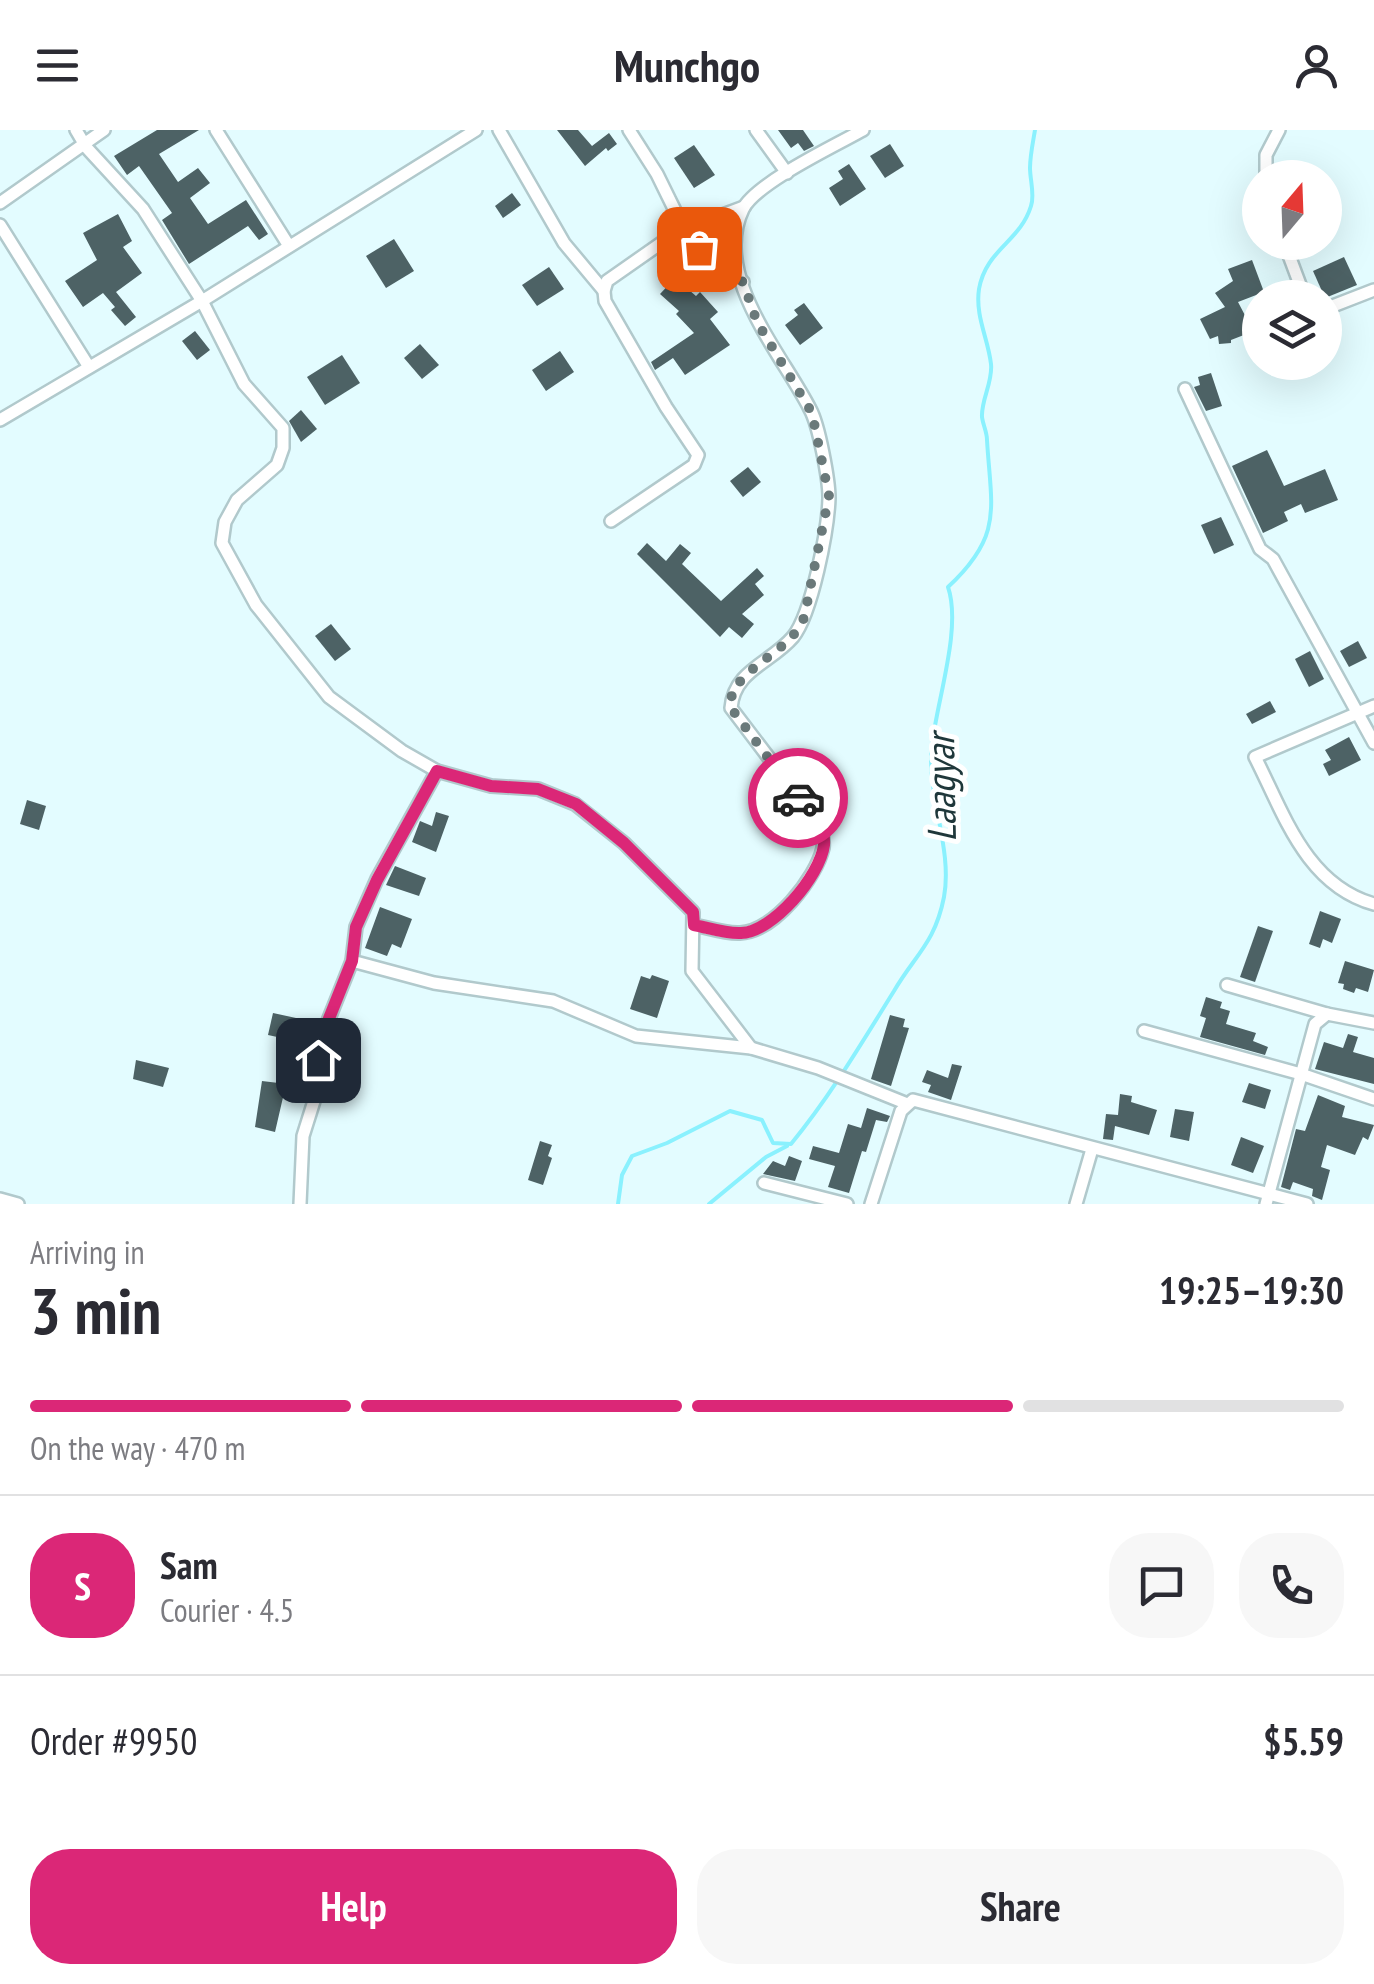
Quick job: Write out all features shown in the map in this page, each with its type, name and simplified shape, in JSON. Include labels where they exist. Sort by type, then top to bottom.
[{"type":"street","points":[[76,130],[143,209],[202,301],[244,384],[283,428],[283,448],[277,465],[238,500],[225,522],[222,543],[256,605],[329,698],[437,771],[491,786],[538,789],[576,804],[624,843],[693,912],[692,971],[751,1048]]},
{"type":"street","points":[[0,203],[104,130]]},
{"type":"street","points":[[216,130],[289,246]]},
{"type":"street","points":[[0,420],[202,301],[476,130]]},
{"type":"street","points":[[499,130],[564,243],[604,292]]},
{"type":"street","points":[[629,130],[657,174],[680,231],[743,282]]},
{"type":"street","points":[[756,130],[787,173]]},
{"type":"street","points":[[611,521],[694,465],[698,455],[605,301],[607,281],[680,231],[744,207],[769,184],[863,130]]},
{"type":"street","points":[[1266,160],[1280,130]]},
{"type":"street","points":[[694,925],[742,934],[766,926],[785,910],[806,880],[824,843],[820,825],[731,708],[732,690],[791,639],[804,618],[829,496],[812,413],[757,322],[734,255],[744,207]]},
{"type":"street","points":[[0,224],[90,367]]},
{"type":"street","points":[[1342,302],[1374,290]]},
{"type":"street","points":[[1184,389],[1260,549],[1273,559],[1374,743]]},
{"type":"street","points":[[1374,706],[1256,757],[1304,855],[1327,880],[1374,904]]},
{"type":"street","points":[[300,1204],[303,1136],[314,1101],[318,1060],[326,1026],[352,961],[356,927],[377,880],[437,771]]},
{"type":"street","points":[[352,961],[434,982],[553,1001],[636,1036],[751,1048],[818,1068],[906,1103]]},
{"type":"street","points":[[1226,985],[1374,1023]]},
{"type":"street","points":[[1267,1199],[1316,1024],[1327,1014]]},
{"type":"street","points":[[1144,1031],[1301,1074],[1374,1099]]},
{"type":"street","points":[[872,1204],[906,1103],[912,1100],[1267,1199],[1306,1204]]},
{"type":"street","points":[[1076,1204],[1092,1148]]},
{"type":"street","points":[[764,1184],[847,1204]]},
{"type":"street","points":[[0,1199],[18,1204]]},
{"type":"building","points":[[157,130],[199,130],[159,154],[178,182],[198,168],[210,183],[190,198],[208,224],[246,200],[268,234],[259,240],[248,226],[189,264],[162,220],[172,213],[139,166],[127,175],[114,156]]},
{"type":"building","points":[[557,130],[578,130],[592,146],[609,133],[617,144],[585,166]]},
{"type":"building","points":[[778,130],[803,130],[814,146],[804,151],[798,143],[791,148]]},
{"type":"building","points":[[890,144],[904,166],[885,178],[870,156]]},
{"type":"building","points":[[694,145],[715,175],[694,188],[674,158]]},
{"type":"building","points":[[849,164],[866,189],[840,206],[829,188],[843,179],[838,171]]},
{"type":"building","points":[[512,193],[521,205],[503,218],[495,206]]},
{"type":"building","points":[[118,214],[132,241],[123,247],[142,273],[116,292],[136,317],[125,326],[103,293],[83,307],[65,281],[97,260],[83,233]]},
{"type":"building","points":[[394,239],[414,271],[386,288],[366,256]]},
{"type":"building","points":[[1342,258],[1357,285],[1342,291],[1342,280],[1317,280],[1313,271]]},
{"type":"building","points":[[1252,260],[1260,280],[1242,280],[1242,300],[1238,302],[1242,310],[1242,336],[1231,343],[1219,344],[1218,336],[1210,339],[1200,319],[1225,307],[1215,293],[1233,281],[1228,269]]},
{"type":"building","points":[[549,267],[564,289],[537,306],[522,285]]},
{"type":"building","points":[[675,278],[696,296],[700,292],[718,312],[710,319],[730,345],[685,375],[673,358],[655,370],[651,362],[694,333],[676,314],[679,311],[660,294]]},
{"type":"building","points":[[804,303],[823,328],[800,345],[785,325],[798,315],[794,310]]},
{"type":"building","points":[[195,331],[210,350],[197,360],[182,341]]},
{"type":"building","points":[[420,344],[439,365],[422,379],[404,358]]},
{"type":"building","points":[[560,351],[574,372],[546,391],[532,370]]},
{"type":"building","points":[[342,355],[360,383],[325,405],[307,377]]},
{"type":"building","points":[[1211,373],[1222,406],[1206,411],[1194,387],[1200,385],[1198,377]]},
{"type":"building","points":[[301,410],[317,429],[301,442],[289,421]]},
{"type":"building","points":[[1267,450],[1284,486],[1325,469],[1338,500],[1305,513],[1301,504],[1284,512],[1288,521],[1263,533],[1232,466]]},
{"type":"building","points":[[748,467],[761,482],[743,497],[730,481]]},
{"type":"building","points":[[1221,517],[1234,545],[1214,554],[1201,525]]},
{"type":"building","points":[[647,543],[666,561],[680,544],[691,553],[682,564],[721,601],[757,568],[764,576],[755,584],[764,595],[742,614],[754,624],[742,638],[729,627],[720,637],[637,554]]},
{"type":"building","points":[[331,624],[351,649],[335,661],[315,636]]},
{"type":"building","points":[[1358,641],[1367,658],[1349,667],[1340,651]]},
{"type":"building","points":[[1310,651],[1324,679],[1309,687],[1295,659]]},
{"type":"building","points":[[1270,701],[1276,712],[1252,724],[1246,714]]},
{"type":"building","points":[[1349,737],[1361,760],[1329,776],[1323,764],[1331,760],[1325,750]]},
{"type":"building","points":[[27,800],[46,806],[39,830],[20,824]]},
{"type":"building","points":[[436,812],[449,816],[436,852],[412,842],[420,821],[432,826]]},
{"type":"building","points":[[395,866],[426,878],[419,896],[386,885]]},
{"type":"building","points":[[380,907],[412,919],[401,948],[392,944],[387,956],[365,948]]},
{"type":"building","points":[[1320,911],[1341,919],[1332,943],[1323,939],[1320,948],[1309,944]]},
{"type":"building","points":[[1258,926],[1273,931],[1255,982],[1240,977]]},
{"type":"building","points":[[1345,961],[1374,970],[1368,992],[1356,988],[1354,993],[1338,983]]},
{"type":"building","points":[[652,975],[669,981],[657,1018],[630,1009],[641,976],[650,979]]},
{"type":"building","points":[[1206,997],[1222,1002],[1220,1008],[1230,1011],[1226,1024],[1256,1033],[1253,1041],[1268,1047],[1265,1055],[1200,1037],[1206,1018],[1200,1016]]},
{"type":"building","points":[[273,1013],[296,1018],[291,1040],[268,1035]]},
{"type":"building","points":[[890,1015],[905,1019],[903,1027],[909,1028],[891,1086],[871,1079]]},
{"type":"building","points":[[1348,1034],[1358,1037],[1353,1052],[1374,1058],[1374,1084],[1315,1069],[1324,1042],[1343,1048]]},
{"type":"building","points":[[136,1060],[169,1068],[163,1087],[133,1079]]},
{"type":"building","points":[[952,1064],[962,1066],[951,1100],[928,1092],[931,1085],[922,1082],[927,1070],[948,1078]]},
{"type":"building","points":[[262,1081],[295,1085],[294,1095],[284,1093],[275,1132],[255,1127]]},
{"type":"building","points":[[1249,1083],[1271,1090],[1265,1109],[1242,1102]]},
{"type":"building","points":[[1120,1094],[1157,1110],[1149,1135],[1115,1126],[1113,1140],[1103,1139],[1106,1114],[1118,1115]]},
{"type":"building","points":[[1318,1095],[1345,1106],[1342,1117],[1374,1125],[1355,1155],[1327,1145],[1321,1167],[1330,1170],[1322,1200],[1312,1196],[1313,1189],[1293,1182],[1290,1190],[1281,1187],[1296,1129],[1305,1131]]},
{"type":"building","points":[[867,1108],[890,1116],[887,1122],[876,1120],[849,1193],[828,1187],[835,1166],[809,1159],[813,1146],[839,1153],[848,1124],[861,1128]]},
{"type":"building","points":[[1175,1109],[1194,1112],[1189,1141],[1170,1137]]},
{"type":"building","points":[[1241,1137],[1264,1146],[1253,1173],[1231,1165]]},
{"type":"building","points":[[540,1141],[552,1145],[543,1185],[528,1180]]},
{"type":"building","points":[[789,1156],[802,1161],[795,1181],[763,1174],[773,1161],[785,1166]]},
{"type":"waterway","name":"Laagyar","points":[[618,1204],[622,1175],[632,1156],[730,1111],[762,1120],[773,1143],[791,1144],[845,1069],[935,926],[946,878],[931,764],[952,623],[948,587],[978,552],[990,519],[987,437],[982,417],[991,364],[980,318],[979,289],[989,264],[1019,229],[1031,206],[1030,163],[1035,130]]},
{"type":"waterway","points":[[709,1204],[766,1157],[787,1146]]},
{"type":"way so far","points":[[699,249],[743,282],[757,322],[812,413],[829,496],[804,618],[791,639],[732,690],[731,708],[798,798]]},
{"type":"route","points":[[318,1060],[326,1026],[352,961],[356,927],[377,880],[437,771],[491,786],[538,789],[576,804],[624,843],[693,912],[694,925],[742,934],[766,926],[785,910],[817,864],[824,843],[820,825],[798,798]]}]
